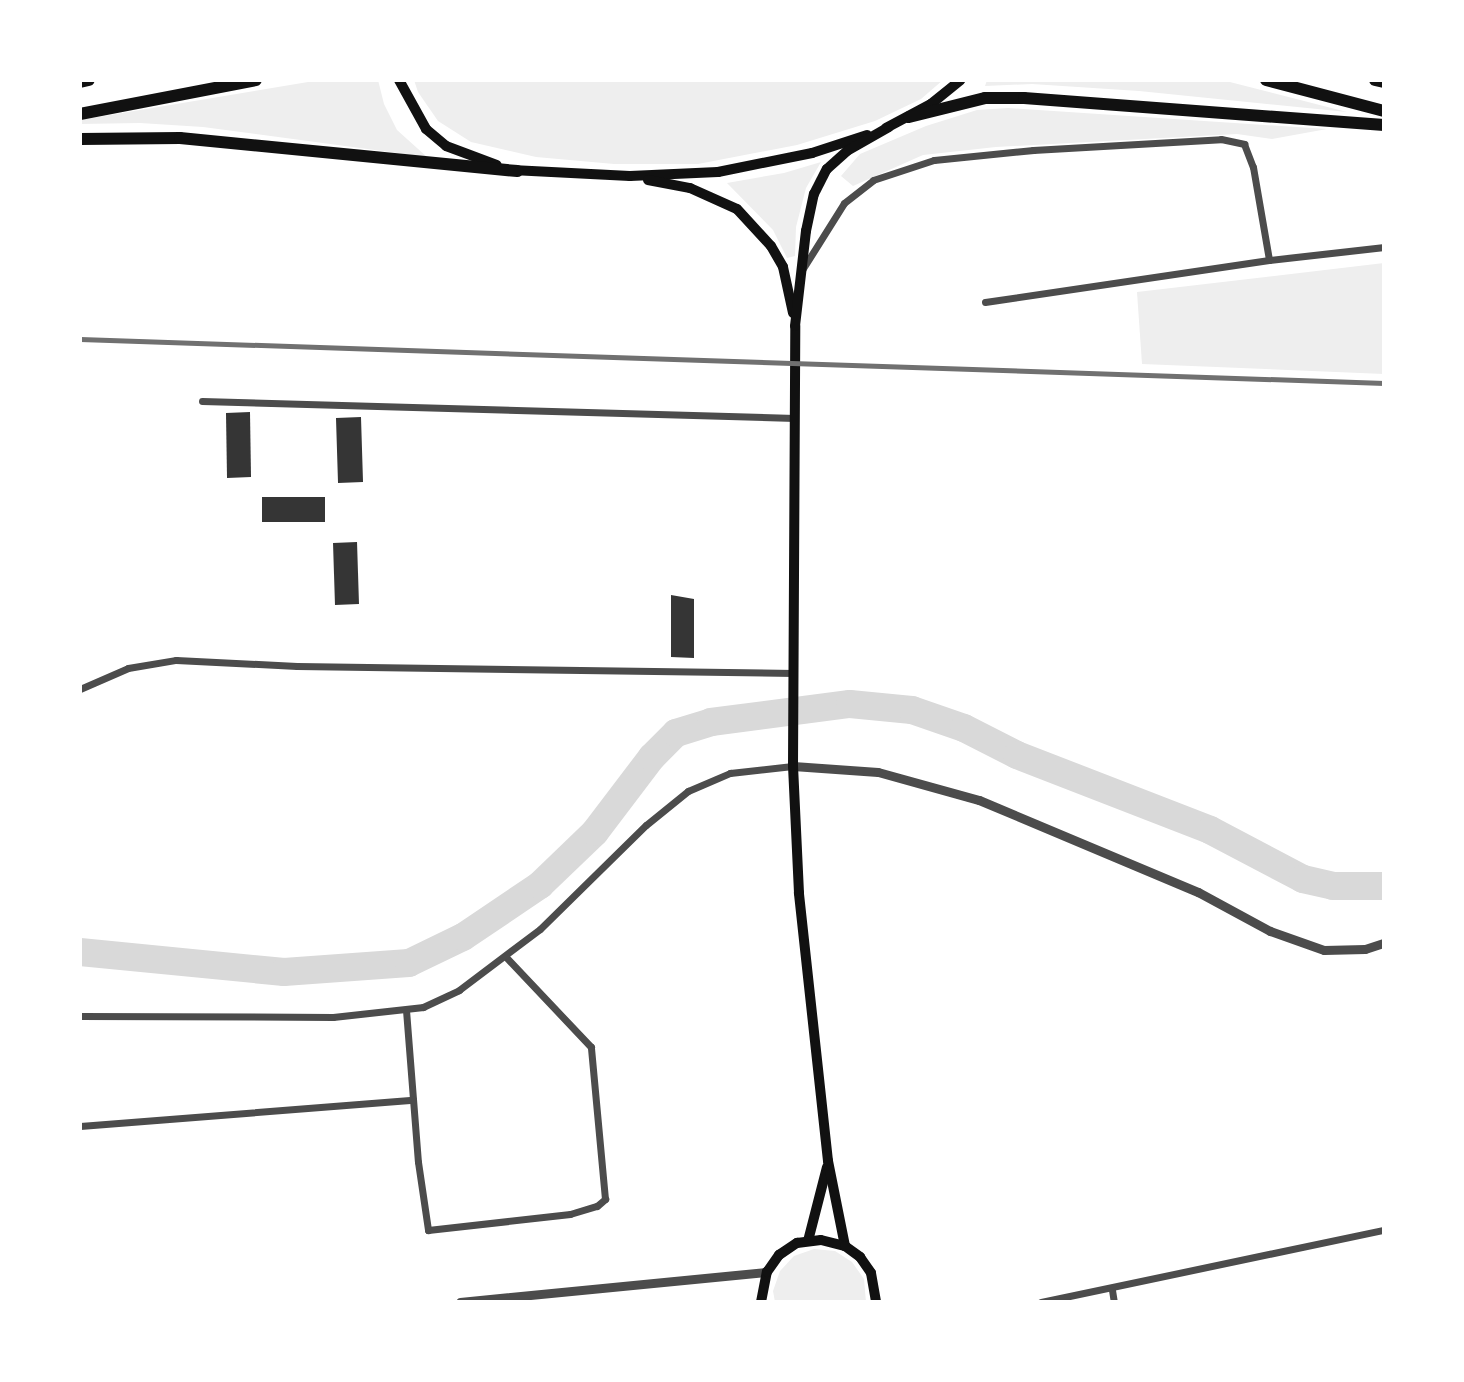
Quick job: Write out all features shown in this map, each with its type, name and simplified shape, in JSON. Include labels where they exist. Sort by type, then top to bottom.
[{"type":"highway","points":[[80,82],[89,80]]},
{"type":"highway","points":[[80,114],[256,80]]},
{"type":"highway","points":[[1266,80],[1384,111]]},
{"type":"highway","points":[[1375,80],[1384,82]]},
{"type":"highway","points":[[909,117],[985,98],[1024,98],[1384,125]]},
{"type":"highway","points":[[80,139],[180,138],[517,171]]},
{"type":"main road","points":[[399,80],[426,129],[446,146],[471,158],[517,171],[630,176],[718,172],[812,153],[889,127]]},
{"type":"main road","points":[[845,1246],[828,1161],[799,893],[793,766],[795,326],[814,194],[827,169],[847,151],[909,117],[961,80]]},
{"type":"main road","points":[[630,176],[690,188],[737,209],[771,246],[783,267],[795,326]]},
{"type":"main road","points":[[808,1241],[828,1161]]},
{"type":"main road","points":[[761,1302],[767,1272],[788,1248],[808,1241],[833,1241],[860,1257],[871,1273],[876,1302]]},
{"type":"street","points":[[801,271],[844,203],[873,180],[922,164],[1033,150],[1221,139],[1244,144],[1253,167],[1269,260]]},
{"type":"street","points":[[985,302],[1269,260],[1384,247]]},
{"type":"street","points":[[202,401],[795,418]]},
{"type":"street","points":[[80,689],[128,668],[176,660],[297,666],[794,673]]},
{"type":"street","points":[[80,1016],[333,1017],[423,1007],[459,990],[540,929],[646,825],[688,791],[730,773],[767,767],[878,772],[979,800],[1198,892],[1270,931],[1324,950],[1365,949],[1384,943]]},
{"type":"street","points":[[406,1010],[428,1230],[586,1211],[605,1199],[591,1047],[505,956]]},
{"type":"street","points":[[80,1126],[413,1100]]},
{"type":"street","points":[[1041,1302],[1112,1290],[1384,1230]]},
{"type":"street","points":[[460,1302],[506,1300],[767,1272]]},
{"type":"street","points":[[1112,1290],[1114,1302]]},
{"type":"street","points":[[876,1302],[886,1302]]},
{"type":"shaded area","points":[[320,80],[378,80],[384,104],[397,130],[427,157],[203,127],[140,123],[80,124],[80,120]]},
{"type":"shaded area","points":[[414,80],[943,80],[921,99],[875,121],[797,145],[698,164],[614,164],[536,157],[471,142],[438,121],[418,92]]},
{"type":"shaded area","points":[[987,80],[1222,80],[1347,112],[1139,91],[1032,84],[985,86]]},
{"type":"shaded area","points":[[1008,108],[1327,129],[1272,139],[1237,134],[996,147],[923,155],[853,186],[841,176],[860,154],[926,126],[977,110]]},
{"type":"shaded area","points":[[821,162],[806,188],[796,227],[795,256],[787,258],[773,230],[727,183],[784,173]]},
{"type":"shaded area","points":[[1384,263],[1384,374],[1142,364],[1137,292]]},
{"type":"shaded area","points":[[814,1249],[835,1251],[852,1262],[864,1279],[866,1302],[775,1302],[773,1291],[780,1271],[794,1256]]},
{"type":"building","points":[[250,412],[251,477],[227,478],[226,413]]},
{"type":"building","points":[[361,417],[363,482],[338,483],[336,418]]},
{"type":"building","points":[[262,497],[325,497],[325,522],[262,522]]},
{"type":"building","points":[[357,542],[359,604],[335,605],[333,543]]},
{"type":"building","points":[[671,595],[694,599],[694,658],[671,657]]},
{"type":"waterway","points":[[80,952],[284,972],[409,963],[463,937],[540,885],[595,832],[652,757],[676,733],[711,722],[850,704],[912,710],[964,728],[1017,755],[1210,830],[1303,879],[1333,886],[1384,886]]},
{"type":"railway","points":[[80,339],[1384,383]]}]
